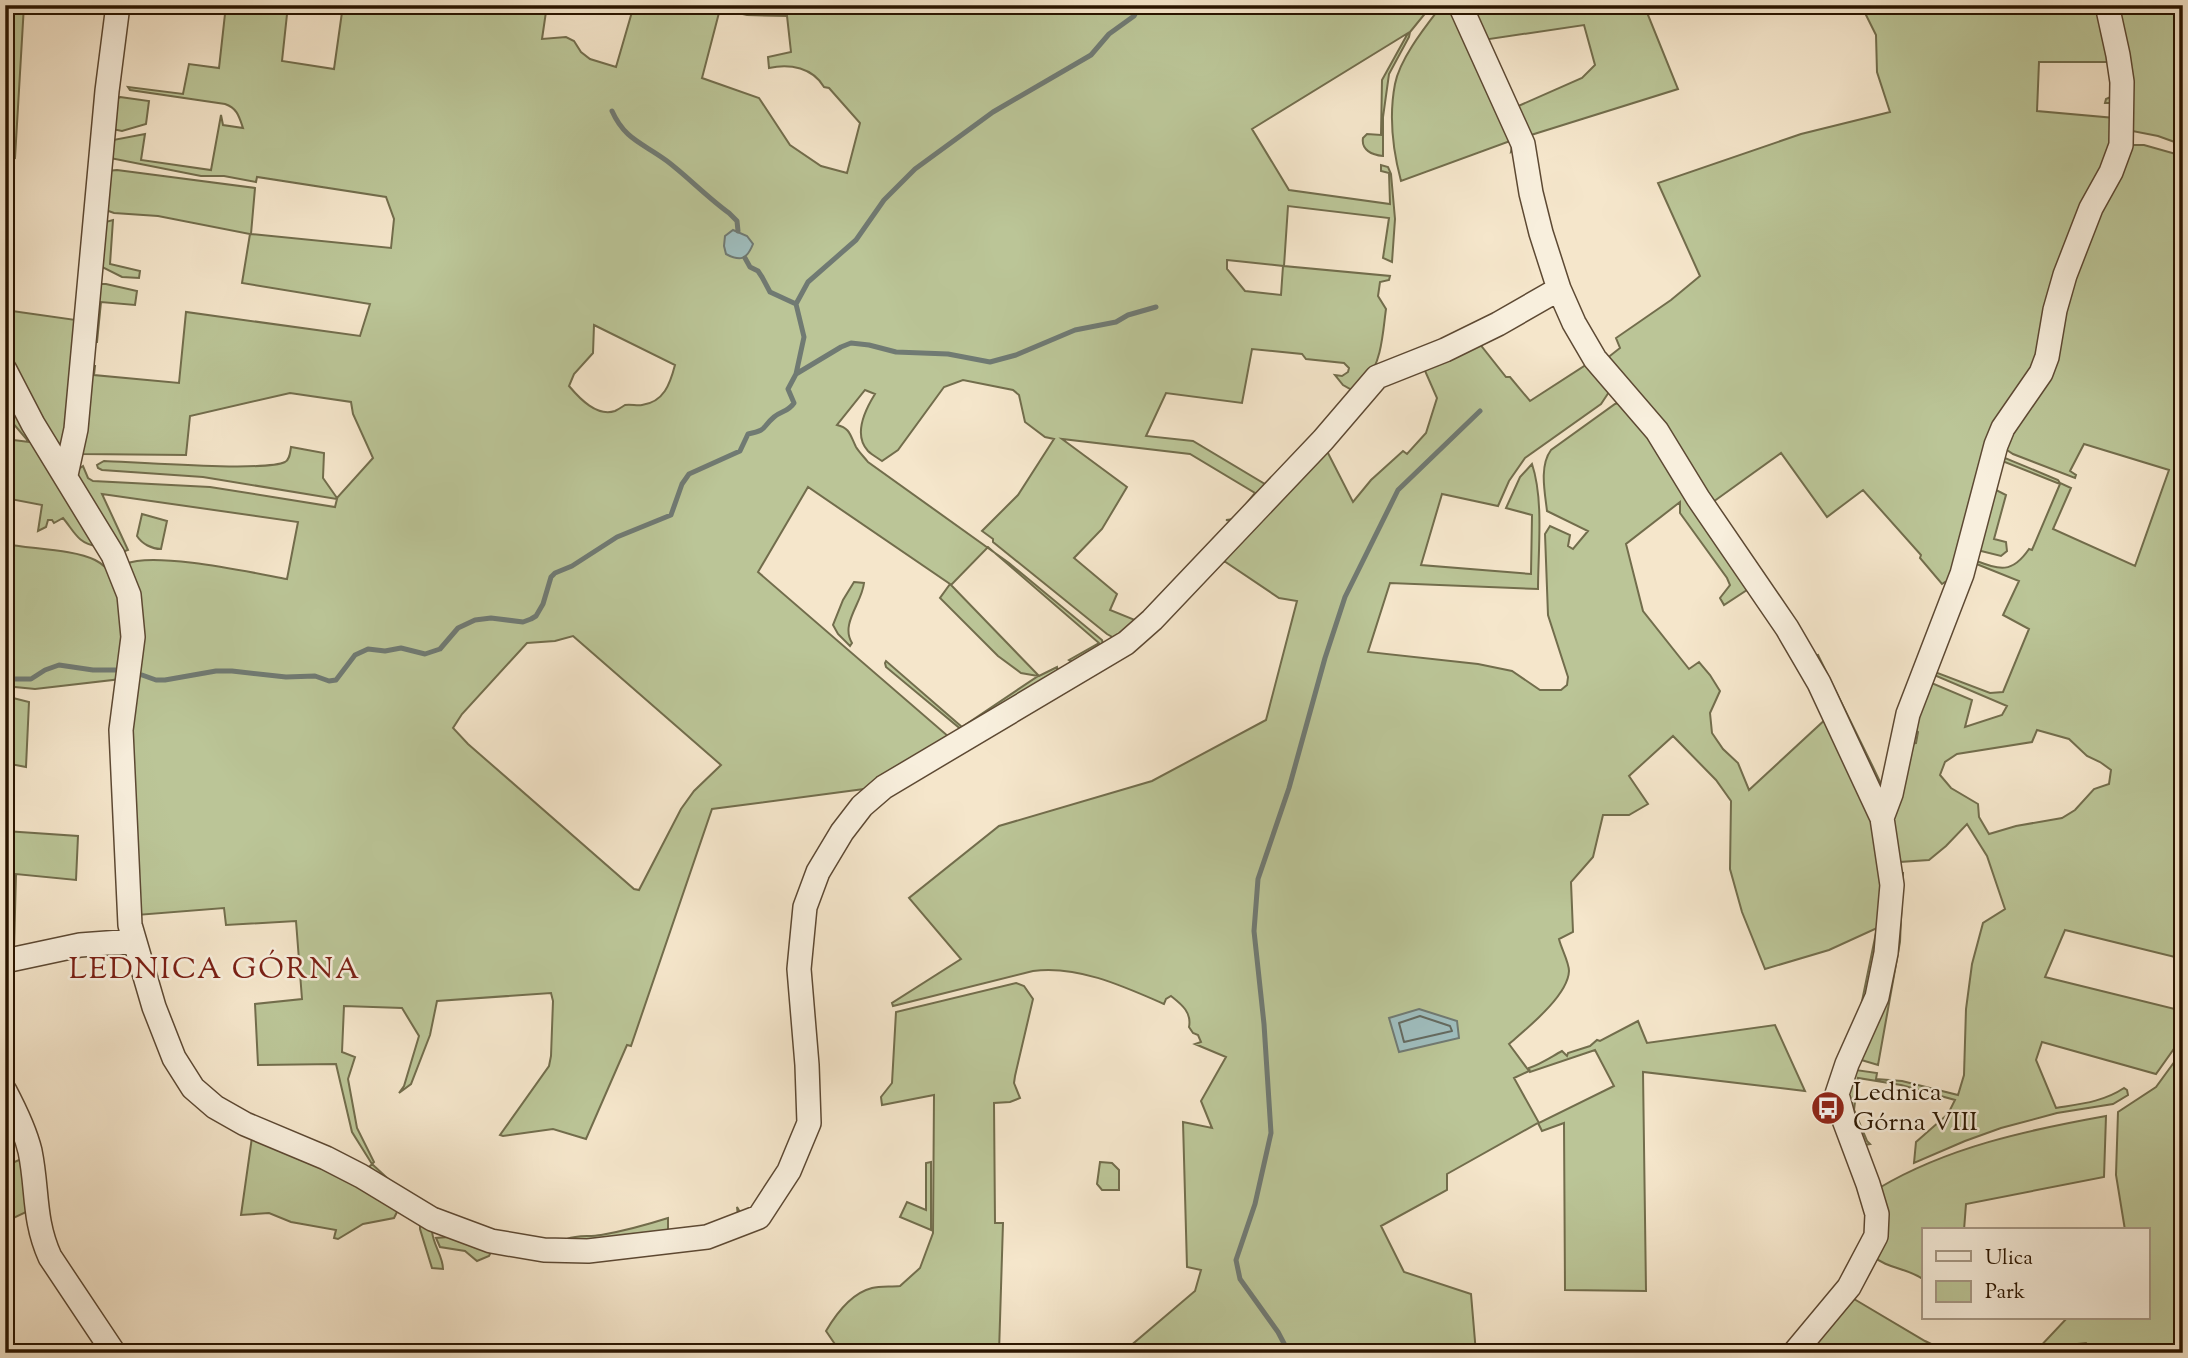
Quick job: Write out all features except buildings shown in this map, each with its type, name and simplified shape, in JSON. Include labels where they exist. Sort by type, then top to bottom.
[{"type":"street","points":[[66,475],[76,429],[107,91],[118,5]]},
{"type":"street","points":[[1460,5],[1522,144],[1531,193],[1559,289],[1574,323],[1595,359],[1657,430],[1703,505],[1787,628],[1819,683],[1882,818],[1892,885],[1886,954],[1877,997],[1847,1063],[1838,1094],[1844,1120],[1877,1214],[1876,1236],[1849,1287],[1794,1353]]},
{"type":"street","points":[[1882,818],[1891,794],[1908,714],[1962,574],[1996,445],[2003,428],[2041,373],[2065,275],[2091,208],[2111,172],[2120,145],[2122,82],[2107,5]]},
{"type":"street","points":[[5,370],[23,406],[113,555],[129,595],[133,637],[121,730],[130,925],[154,1007],[182,1073],[203,1097],[238,1121],[326,1158],[432,1219],[491,1241],[544,1250],[588,1251],[706,1237],[759,1217],[789,1171],[808,1123],[807,1065],[799,969],[805,907],[818,872],[842,832],[862,806],[884,787],[1126,643],[1152,620],[1323,440],[1377,377],[1445,350],[1559,289]]},
{"type":"street","points":[[5,961],[80,945],[134,941]]},
{"type":"street","points":[[5,1091],[29,1148],[36,1215],[50,1257],[114,1353]]},
{"type":"green space","points":[[5,5],[24,5],[15,158],[5,155]]},
{"type":"green space","points":[[226,5],[288,5],[282,61],[334,69],[343,5],[547,5],[542,39],[566,37],[574,41],[590,59],[616,67],[634,5],[1393,5],[1396,10],[1402,5],[1432,5],[1410,32],[1389,74],[1383,117],[1383,156],[1368,151],[1363,138],[1367,134],[1381,135],[1382,80],[1408,33],[1252,129],[1289,190],[1390,204],[1389,173],[1381,171],[1381,165],[1388,167],[1391,174],[1395,219],[1392,262],[1383,258],[1389,218],[1288,206],[1284,266],[1390,276],[1389,280],[1380,282],[1378,296],[1386,309],[1381,346],[1371,373],[1352,390],[1343,385],[1335,375],[1342,376],[1348,372],[1349,368],[1344,363],[1306,359],[1302,354],[1252,349],[1242,403],[1166,393],[1146,436],[1193,441],[1265,484],[1272,477],[1276,481],[1237,522],[1226,520],[1234,519],[1255,493],[1190,454],[1062,439],[1127,487],[1102,529],[1074,558],[1117,594],[1110,610],[1135,620],[1116,639],[982,531],[1018,495],[1054,439],[1045,437],[1025,422],[1019,395],[1013,390],[963,380],[944,387],[898,450],[882,461],[868,451],[861,438],[864,415],[875,394],[865,390],[837,425],[847,430],[868,462],[987,548],[951,585],[1039,676],[1057,667],[1058,672],[963,731],[886,667],[886,661],[962,727],[1038,676],[1021,673],[998,656],[940,598],[950,584],[808,487],[758,572],[949,737],[864,789],[712,809],[631,1046],[627,1045],[586,1139],[553,1129],[500,1135],[549,1066],[553,1001],[551,993],[437,1001],[430,1035],[411,1084],[399,1093],[404,1086],[419,1036],[402,1008],[344,1006],[342,1052],[355,1057],[348,1079],[357,1128],[374,1162],[372,1164],[352,1132],[336,1064],[258,1065],[255,1004],[302,999],[296,921],[226,925],[224,908],[137,915],[126,564],[139,561],[180,561],[287,579],[298,522],[102,494],[128,550],[122,552],[76,480],[76,471],[83,466],[88,478],[93,481],[210,487],[335,507],[337,499],[203,477],[102,470],[97,465],[104,461],[273,465],[287,461],[291,447],[324,453],[323,478],[337,498],[373,458],[353,414],[351,402],[290,393],[190,416],[186,455],[81,454],[89,366],[95,366],[94,375],[179,383],[186,312],[360,336],[370,304],[242,283],[250,234],[158,216],[114,213],[103,209],[107,171],[117,170],[255,188],[251,234],[391,248],[394,219],[386,197],[257,177],[256,182],[224,176],[201,176],[110,158],[113,140],[145,134],[141,160],[211,170],[221,115],[223,125],[243,128],[235,110],[225,104],[130,90],[128,87],[183,94],[189,64],[219,68]],"holes":[[[720,9],[747,15],[787,16],[791,52],[768,57],[769,68],[800,68],[814,75],[860,123],[847,173],[821,166],[790,145],[759,98],[702,78]],[[1227,260],[1283,266],[1281,295],[1245,291],[1227,269]],[[594,325],[675,365],[665,391],[656,400],[642,405],[625,405],[608,412],[595,409],[569,386],[574,374],[593,353]],[[573,636],[721,765],[694,791],[681,809],[639,890],[634,889],[453,728],[462,714],[527,643],[555,641]]]},
{"type":"green space","points":[[1442,5],[1452,5],[1514,150],[1511,152],[1510,141],[1401,181],[1393,133],[1395,84],[1408,53]]},
{"type":"green space","points":[[1465,5],[1644,5],[1678,89],[1531,135],[1516,107],[1582,78],[1595,65],[1584,25],[1483,40]]},
{"type":"green space","points":[[1861,5],[2103,5],[2109,62],[2039,62],[2037,111],[2115,118],[2119,125],[2040,363],[2018,401],[1884,806],[1811,657],[1818,655],[1881,784],[1886,787],[1948,585],[1945,582],[1942,584],[1920,558],[1921,555],[1863,490],[1827,517],[1781,453],[1713,502],[1612,373],[1606,359],[1620,348],[1616,338],[1700,276],[1658,183],[1801,134],[1890,112],[1877,72],[1876,35]]},
{"type":"green space","points":[[2112,5],[2183,5],[2183,145],[2158,136],[2127,130]]},
{"type":"green space","points":[[2112,87],[2114,103],[2105,103],[2106,99],[2113,96]]},
{"type":"green space","points":[[120,97],[149,101],[146,124],[122,131],[112,129],[115,101]]},
{"type":"green space","points":[[2130,145],[2144,145],[2183,156],[2183,730],[2176,744],[2183,751],[2183,959],[2065,930],[2045,977],[2183,1011],[2183,1036],[2156,1074],[2042,1042],[2036,1060],[2056,1108],[2100,1099],[2124,1088],[2128,1095],[2113,1104],[2057,1113],[2001,1128],[1914,1163],[1916,1142],[1948,1114],[1955,1100],[1901,1085],[1858,1078],[1854,1110],[1870,1144],[1858,1146],[1844,1095],[1856,1070],[1877,1073],[1876,1079],[1902,1081],[1958,1095],[1964,1075],[1966,1009],[1972,964],[1983,923],[2005,909],[1987,856],[1967,824],[1929,860],[1885,863],[1881,960],[1861,1006],[1877,928],[1829,950],[1765,969],[1742,912],[1730,869],[1731,801],[1716,780],[1673,736],[1629,776],[1648,804],[1629,815],[1603,815],[1593,857],[1571,882],[1573,932],[1559,939],[1569,967],[1567,981],[1545,1011],[1509,1044],[1529,1071],[1514,1078],[1539,1123],[1614,1086],[1595,1050],[1530,1072],[1529,1068],[1562,1051],[1567,1056],[1568,1053],[1590,1046],[1638,1021],[1647,1043],[1775,1025],[1805,1091],[1643,1072],[1646,1291],[1565,1290],[1564,1123],[1542,1131],[1538,1123],[1447,1174],[1447,1190],[1381,1226],[1404,1272],[1471,1294],[1476,1353],[1107,1353],[1129,1347],[1195,1291],[1201,1270],[1187,1267],[1183,1122],[1212,1128],[1201,1101],[1226,1057],[1195,1044],[1201,1042],[1189,1027],[1187,1013],[1171,996],[1164,1004],[1100,978],[1066,971],[1033,971],[893,1006],[892,1003],[961,959],[909,898],[999,826],[1152,781],[1266,720],[1297,601],[1279,598],[1224,561],[1166,619],[1322,447],[1328,453],[1353,502],[1371,480],[1403,451],[1407,454],[1426,433],[1437,398],[1422,364],[1475,338],[1506,377],[1510,377],[1530,401],[1592,361],[1609,392],[1601,404],[1525,458],[1509,481],[1498,506],[1442,494],[1421,565],[1531,574],[1532,515],[1506,508],[1520,477],[1532,464],[1539,509],[1538,589],[1390,583],[1368,652],[1478,664],[1512,671],[1540,690],[1561,690],[1567,685],[1568,677],[1548,615],[1545,534],[1550,526],[1570,535],[1568,546],[1573,549],[1588,531],[1547,511],[1545,464],[1551,450],[1621,402],[1629,405],[1750,588],[1724,605],[1720,598],[1730,585],[1680,513],[1680,502],[1626,544],[1643,611],[1689,669],[1699,662],[1720,691],[1710,713],[1712,733],[1723,749],[1738,763],[1749,790],[1828,717],[1877,820],[1909,744],[1916,743],[1918,732],[1908,726],[1927,681],[1972,700],[1965,727],[2002,715],[2007,706],[1934,675],[1935,672],[1990,693],[2003,692],[2029,629],[2003,615],[2019,581],[1974,563],[1974,560],[2005,568],[2017,563],[2029,549],[2032,550],[2060,484],[2000,460],[1998,468],[2000,459],[2005,458],[2071,488],[2053,529],[2135,566],[2169,470],[2084,444],[2070,471],[2076,475],[2075,478],[2013,454],[2003,445]],"holes":[[[2037,730],[2069,739],[2087,756],[2111,770],[2109,784],[2094,789],[2075,810],[2062,818],[1989,834],[1979,817],[1978,804],[1951,788],[1940,775],[1945,762],[1957,754],[2032,742]]]},
{"type":"green space","points":[[113,220],[110,264],[140,271],[139,278],[122,277],[102,267],[102,223]]},
{"type":"green space","points":[[96,284],[137,291],[135,305],[101,302],[97,342],[94,342]]},
{"type":"green space","points":[[5,310],[76,320],[63,455],[5,360]]},
{"type":"green space","points":[[5,390],[97,546],[81,540],[63,518],[54,523],[48,520],[46,527],[38,531],[42,505],[5,498],[5,439],[29,442],[5,414]]},
{"type":"green space","points":[[1993,488],[2006,495],[1994,539],[2006,542],[2007,551],[2001,556],[1977,550]]},
{"type":"green space","points":[[142,514],[167,521],[161,549],[148,546],[137,536]]},
{"type":"green space","points":[[5,544],[86,556],[108,569],[122,597],[125,631],[121,679],[35,689],[5,686]]},
{"type":"green space","points":[[994,553],[1102,640],[1103,644],[1075,664],[1069,660],[1099,643]]},
{"type":"green space","points":[[854,582],[864,583],[850,621],[850,646],[833,625]]},
{"type":"green space","points":[[5,696],[29,702],[26,767],[5,763]]},
{"type":"green space","points":[[5,831],[78,836],[76,880],[16,874],[14,950],[5,952]]},
{"type":"green space","points":[[1896,873],[1903,873],[1900,942],[1878,1065],[1858,1059]]},
{"type":"green space","points":[[1016,983],[1024,986],[1033,999],[1014,1083],[1020,1098],[994,1103],[995,1223],[1003,1223],[999,1353],[841,1353],[826,1331],[835,1318],[858,1294],[875,1287],[900,1286],[920,1268],[933,1233],[934,1095],[882,1105],[881,1097],[892,1083],[896,1012]]},
{"type":"green space","points":[[2183,1050],[2183,1353],[2094,1353],[2086,1343],[2068,1345],[2053,1353],[2034,1353],[2065,1320],[2150,1320],[2150,1228],[2125,1228],[2116,1175],[2118,1112],[2156,1087]]},
{"type":"green space","points":[[5,1109],[12,1116],[23,1140],[32,1211],[5,1222],[5,1166],[24,1158]]},
{"type":"green space","points":[[2106,1116],[2104,1177],[1966,1204],[1964,1228],[1922,1228],[1922,1279],[1885,1264],[1873,1256],[1879,1188],[1933,1161],[1989,1142]]},
{"type":"green space","points":[[252,1137],[325,1164],[398,1210],[394,1218],[363,1224],[338,1239],[334,1238],[336,1230],[291,1222],[269,1213],[241,1215]]},
{"type":"green space","points":[[931,1162],[931,1230],[900,1217],[907,1202],[926,1210],[926,1163]]},
{"type":"green space","points":[[1100,1162],[1112,1163],[1119,1170],[1119,1190],[1102,1190],[1097,1184]]},
{"type":"green space","points":[[372,1164],[398,1188],[368,1168]]},
{"type":"green space","points":[[737,1207],[743,1217],[729,1223],[621,1243],[567,1239],[597,1236],[668,1218],[668,1232],[711,1225],[738,1216]]},
{"type":"green space","points":[[420,1222],[491,1252],[489,1256],[477,1261],[465,1251],[440,1247],[436,1238],[448,1237],[432,1231],[443,1269],[432,1268]]},
{"type":"green space","points":[[1849,1296],[1925,1341],[1950,1353],[1800,1353]]},
{"type":"water","points":[[733,230],[747,236],[753,244],[743,258],[726,254],[725,236]]},
{"type":"water","points":[[1419,1009],[1457,1021],[1459,1038],[1399,1052],[1389,1018]]},
{"type":"waterway","points":[[142,675],[165,680],[216,671],[232,671],[286,677],[315,676],[329,681],[336,680],[355,655],[368,649],[385,651],[401,648],[425,654],[440,649],[458,628],[475,620],[491,618],[523,622],[536,616],[555,573],[572,566],[617,537],[671,515],[682,484],[689,474],[740,451],[748,434],[762,430],[774,417],[792,406],[794,403],[788,389],[796,374],[804,337],[796,304],[808,282],[856,240],[884,200],[915,169],[993,112],[1091,55],[1109,34],[1134,16],[1140,5]]},
{"type":"waterway","points":[[612,111],[629,135],[667,161],[729,213],[737,221],[738,231]]},
{"type":"waterway","points":[[745,258],[750,267],[758,271],[770,292],[796,304]]},
{"type":"waterway","points":[[796,374],[851,343],[896,352],[948,354],[990,362],[1016,355],[1075,330],[1116,322],[1128,315],[1156,307]]},
{"type":"waterway","points":[[1289,1353],[1278,1332],[1240,1279],[1236,1260],[1255,1204],[1271,1133],[1264,1024],[1254,931],[1258,879],[1289,788],[1345,597],[1398,490],[1480,411]]},
{"type":"waterway","points":[[5,679],[31,679],[59,665],[117,670]]},
{"type":"place","name":"Lednica Górna VIII","points":[[1828,1108]]},
{"type":"district","name":"LEDNICA GÓRNA","points":[[215,970]]}]
